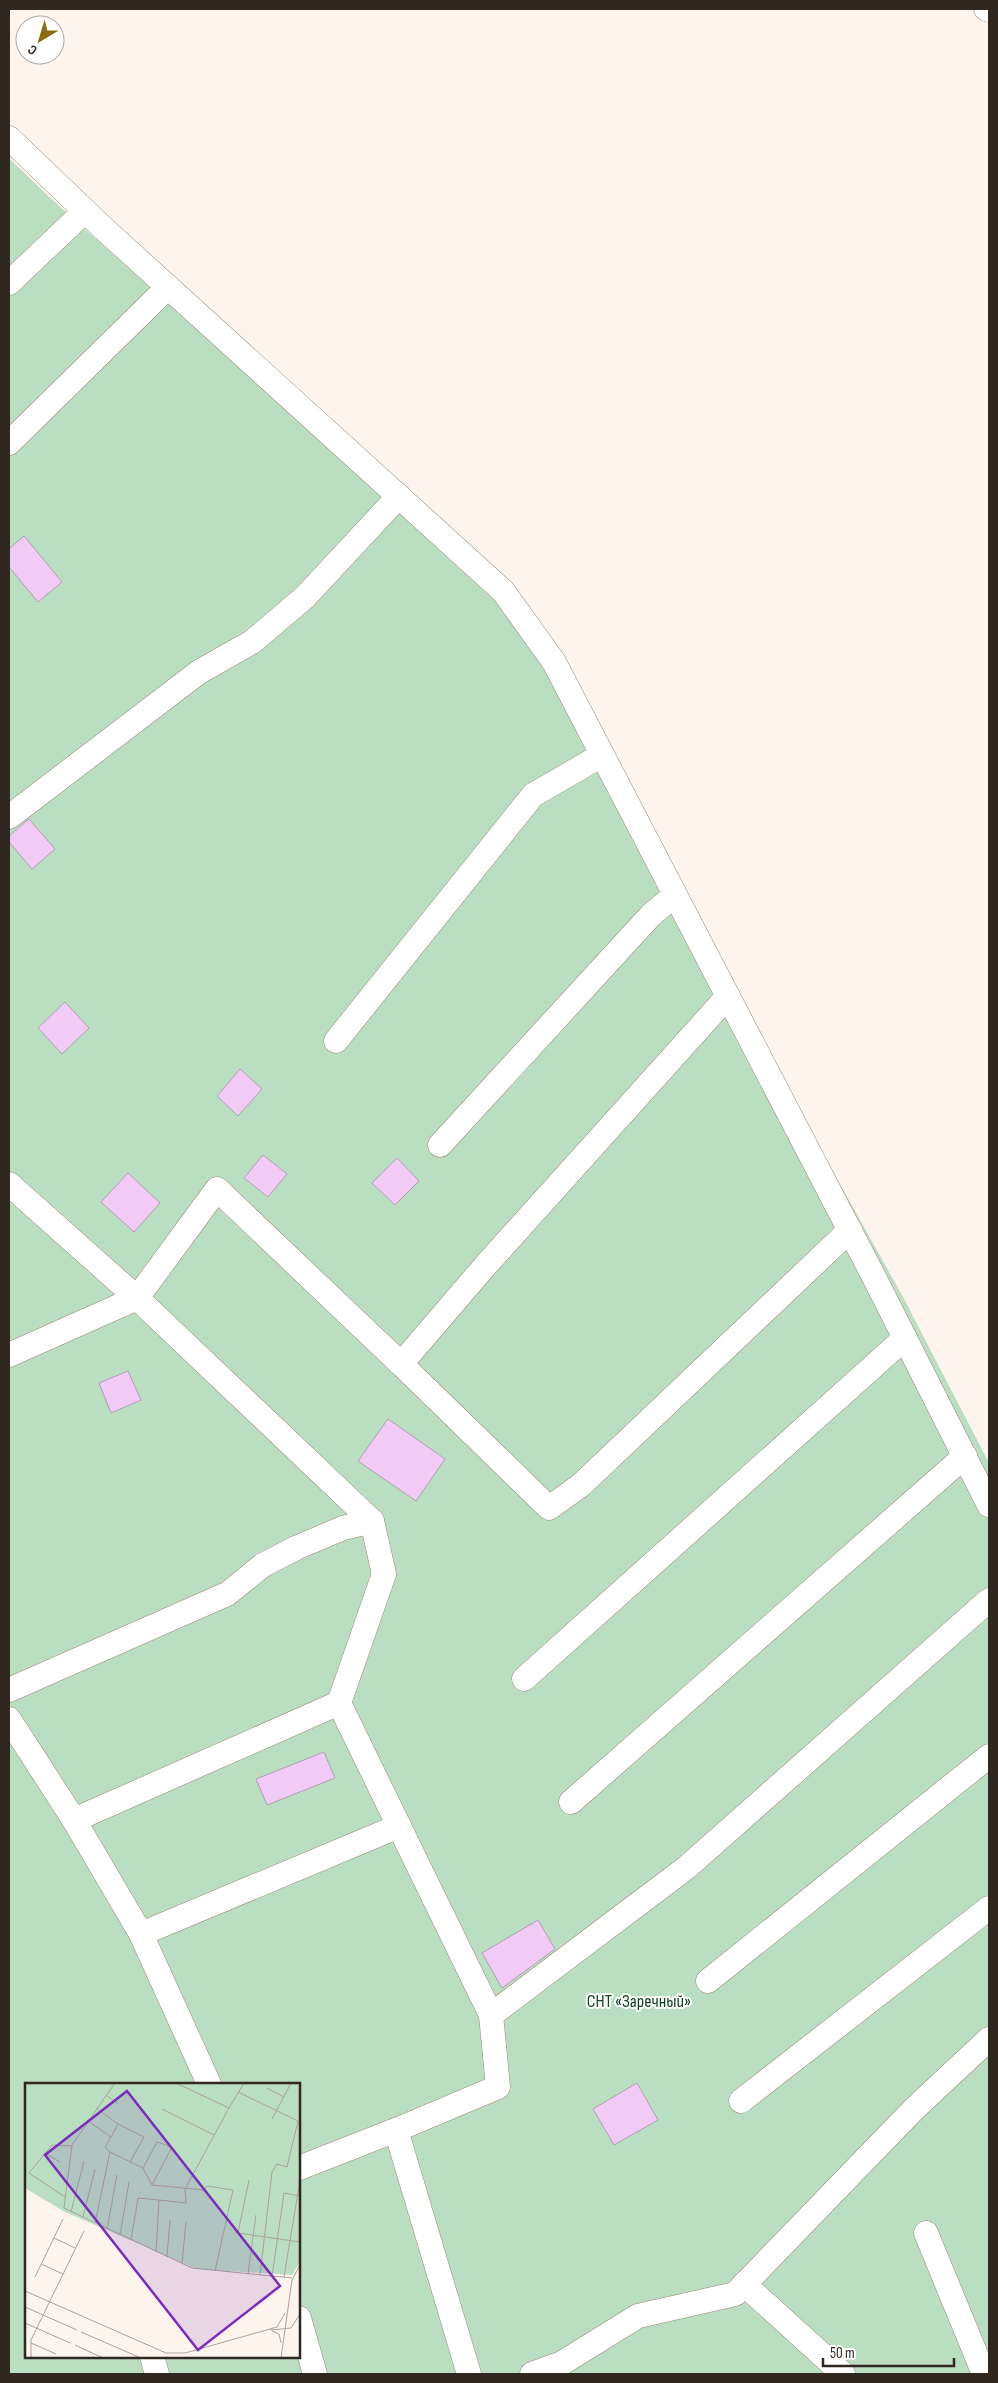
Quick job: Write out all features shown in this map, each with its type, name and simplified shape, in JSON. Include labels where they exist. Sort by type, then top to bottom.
[{"type":"street","points":[[9,138],[168,287],[503,591],[554,662],[850,1230],[989,1505]]},
{"type":"street","points":[[9,283],[85,210]]},
{"type":"street","points":[[9,443],[168,287]]},
{"type":"street","points":[[9,817],[199,672],[252,642],[305,597],[399,496]]},
{"type":"street","points":[[336,1041],[533,795],[602,755]]},
{"type":"street","points":[[440,1145],[651,915],[675,895]]},
{"type":"street","points":[[402,1364],[491,1259],[728,996]]},
{"type":"street","points":[[9,1184],[137,1298],[372,1521],[384,1574],[339,1703],[490,2015],[498,2087],[300,2168]]},
{"type":"street","points":[[9,1355],[137,1298],[217,1189],[402,1364],[549,1508],[581,1485],[850,1230]]},
{"type":"street","points":[[524,1679],[905,1338]]},
{"type":"street","points":[[571,1802],[965,1456]]},
{"type":"street","points":[[9,1690],[227,1594],[263,1565],[296,1548],[343,1528],[372,1521]]},
{"type":"street","points":[[490,2015],[686,1868],[989,1600]]},
{"type":"street","points":[[74,1820],[339,1703]]},
{"type":"street","points":[[9,1719],[74,1820],[141,1934],[209,2083]]},
{"type":"street","points":[[708,1981],[989,1756]]},
{"type":"street","points":[[141,1934],[399,1826]]},
{"type":"street","points":[[741,2101],[989,1908]]},
{"type":"street","points":[[532,2374],[562,2363],[638,2316],[735,2294],[914,2109],[989,2039]]},
{"type":"street","points":[[396,2130],[468,2374]]},
{"type":"street","points":[[926,2233],[984,2374]]},
{"type":"street","points":[[744,2284],[843,2374]]},
{"type":"street","points":[[300,2322],[315,2374]]},
{"type":"street","points":[[152,2358],[157,2374]]},
{"type":"green space","name":"СНТ «Заречный»","points":[[9,158],[46,194],[369,484],[525,619],[903,1297],[989,1463],[989,2374],[9,2374]]},
{"type":"building","points":[[24,536],[62,582],[38,602],[9,567],[9,549]]},
{"type":"building","points":[[29,819],[55,849],[32,869],[9,842],[9,836]]},
{"type":"building","points":[[65,1002],[89,1028],[62,1054],[38,1028]]},
{"type":"building","points":[[240,1069],[262,1089],[238,1116],[217,1096]]},
{"type":"building","points":[[263,1155],[287,1174],[268,1197],[244,1178]]},
{"type":"building","points":[[397,1158],[419,1181],[395,1205],[372,1183]]},
{"type":"building","points":[[128,1173],[160,1203],[134,1232],[101,1202]]},
{"type":"building","points":[[128,1371],[141,1400],[111,1413],[99,1383]]},
{"type":"building","points":[[388,1419],[445,1459],[416,1501],[358,1461]]},
{"type":"building","points":[[324,1752],[335,1778],[267,1805],[256,1779]]},
{"type":"building","points":[[538,1920],[555,1949],[502,1988],[482,1953]]},
{"type":"building","points":[[637,2083],[658,2120],[614,2145],[593,2109]]}]
